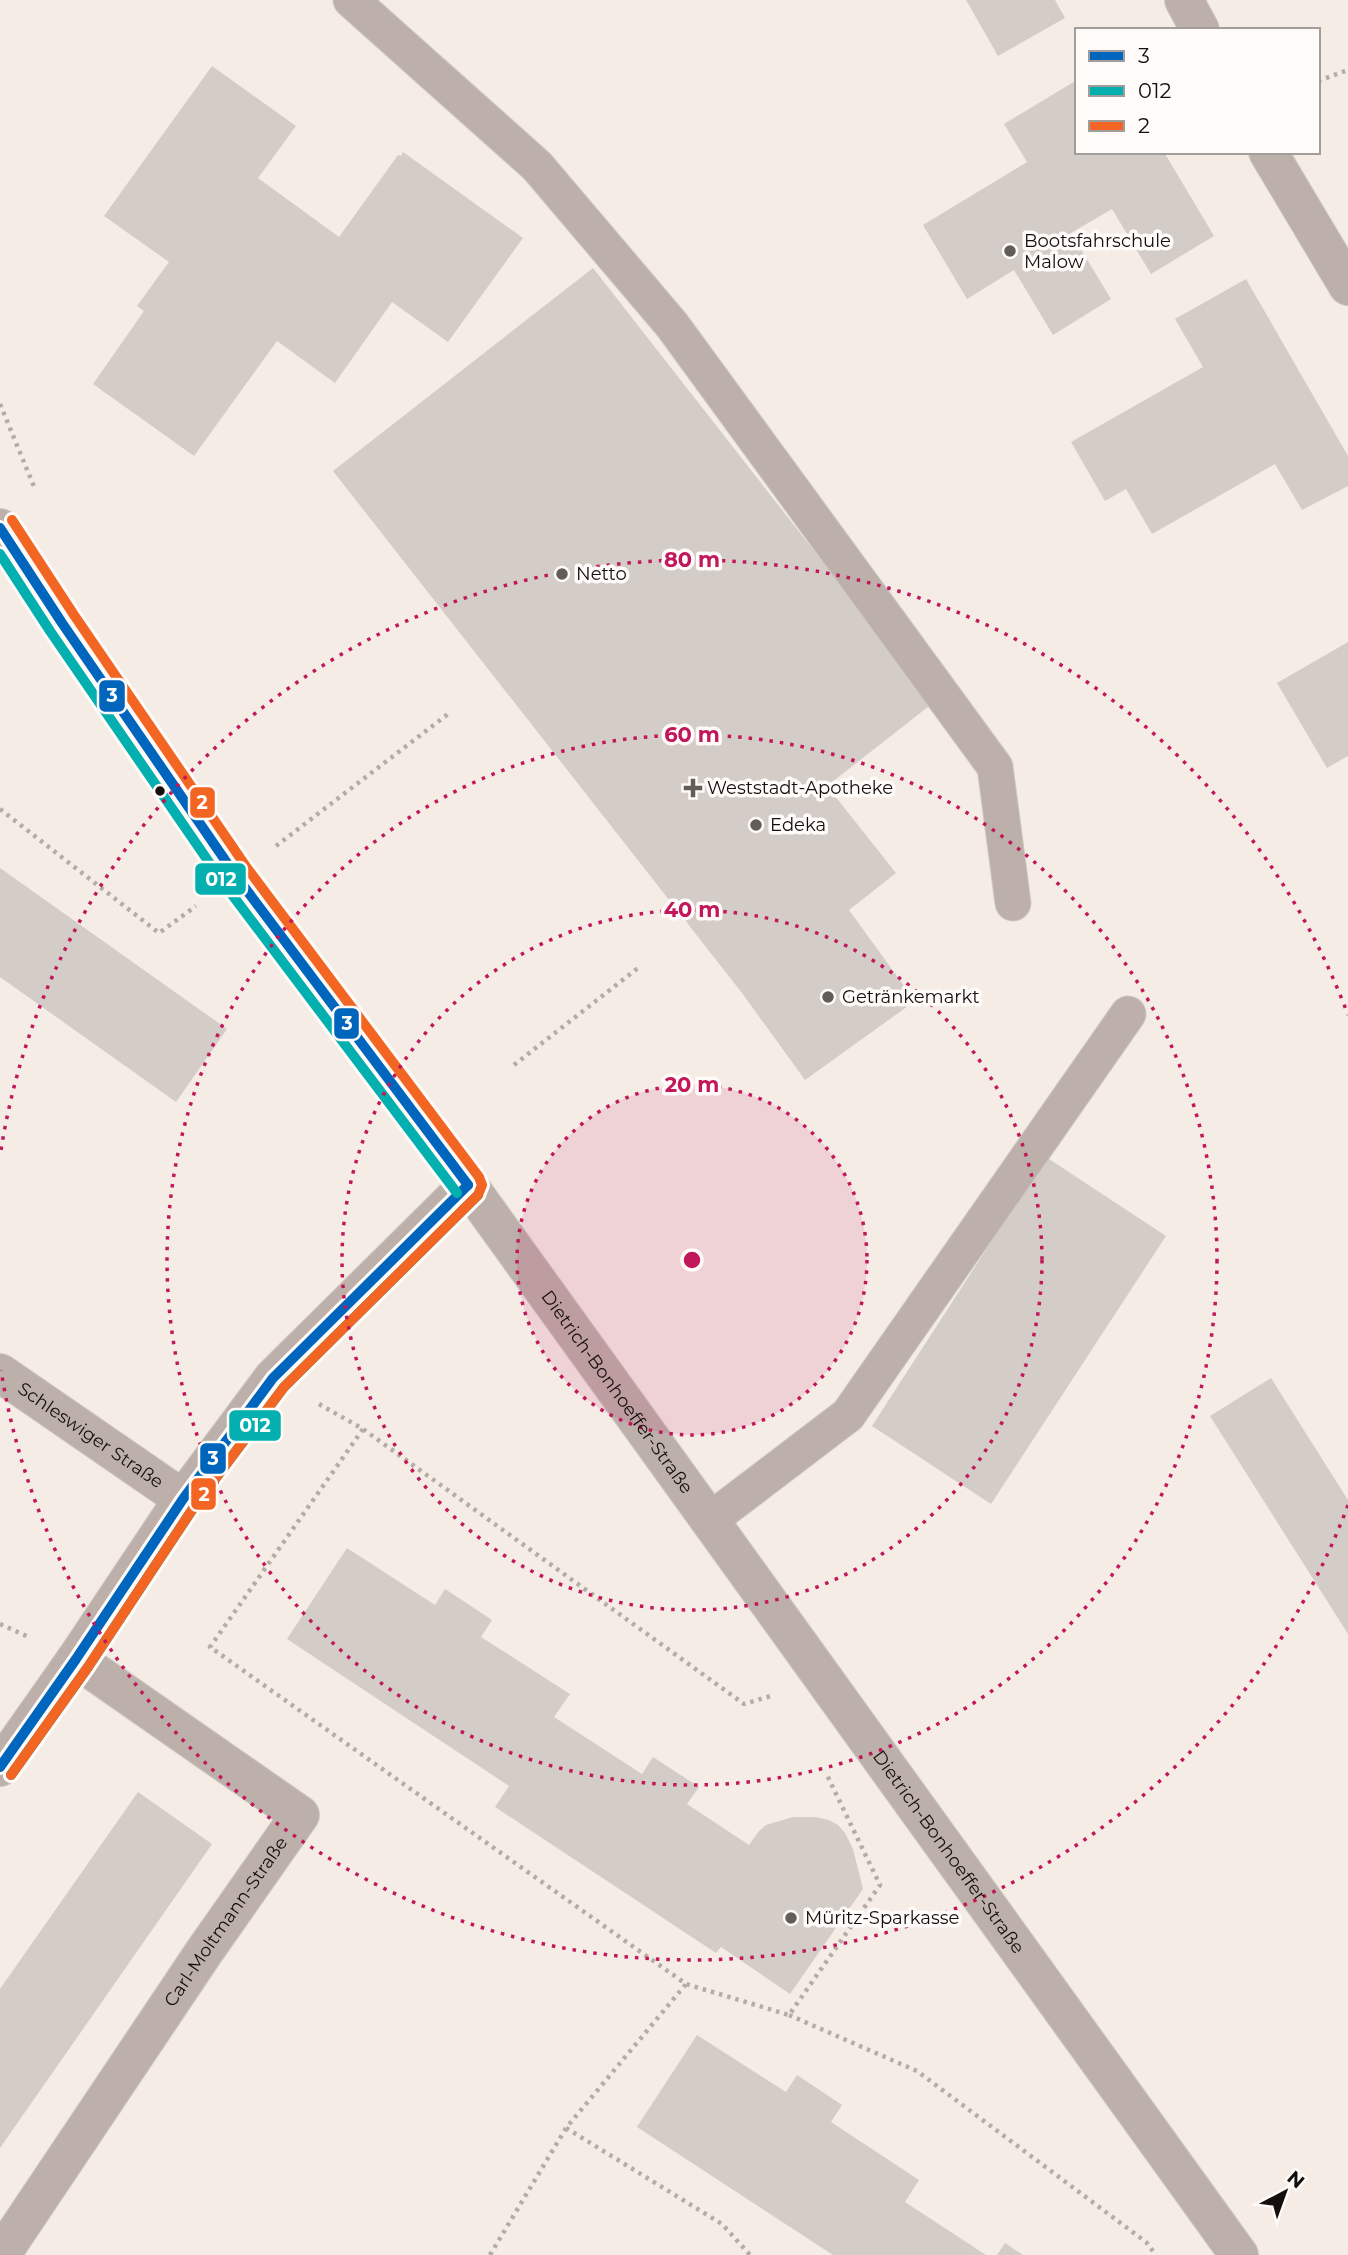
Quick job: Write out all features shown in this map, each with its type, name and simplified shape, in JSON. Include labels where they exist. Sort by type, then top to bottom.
[{"type":"street","points":[[1184,0],[1199,28]]},
{"type":"street","points":[[1269,154],[1348,286]]},
{"type":"street","name":"Dietrich-Bonhoeffer-Straße","points":[[0,528],[236,876],[468,1185],[1239,2255]]},
{"type":"street","points":[[0,1767],[183,1499],[273,1378],[468,1185]]},
{"type":"street","name":"Schleswiger Straße","points":[[0,1373],[183,1499]]},
{"type":"street","name":"Carl-Moltmann-Straße","points":[[1,2255],[204,1952],[300,1815],[76,1659]]},
{"type":"lane","points":[[351,0],[537,166],[672,325],[995,767],[1013,903]]},
{"type":"lane","points":[[710,1520],[848,1415],[1128,1014]]},
{"type":"path","points":[[1320,80],[1348,71]]},
{"type":"path","points":[[514,1065],[638,968]]},
{"type":"path","points":[[273,1378],[363,1429],[744,1704],[826,1681]]},
{"type":"path","points":[[363,1429],[210,1647],[686,1984],[789,2015],[918,2071],[1146,2242],[1156,2255]]},
{"type":"path","points":[[789,2015],[880,1885],[820,1761]]},
{"type":"path","points":[[490,2255],[566,2128],[686,1984]]},
{"type":"path","points":[[566,2128],[722,2224],[750,2255]]},
{"type":"building","points":[[966,0],[1055,0],[1065,18],[998,56]]},
{"type":"building","points":[[212,66],[296,126],[258,178],[339,237],[398,155],[401,156],[403,152],[523,238],[448,342],[392,302],[335,383],[277,341],[194,456],[93,384],[144,311],[137,306],[169,262],[104,216]]},
{"type":"building","points":[[1075,81],[1075,154],[1165,154],[1214,236],[1151,274],[1112,209],[1071,233],[1111,299],[1053,335],[1014,270],[967,299],[923,225],[1027,162],[1004,124]]},
{"type":"building","points":[[593,268],[933,703],[827,786],[896,873],[849,910],[915,1001],[805,1080],[742,993],[333,471]]},
{"type":"building","points":[[1246,279],[1348,456],[1348,486],[1302,510],[1275,464],[1152,534],[1126,489],[1105,501],[1071,442],[1203,367],[1175,319]]},
{"type":"building","points":[[1348,642],[1348,756],[1327,768],[1277,683]]},
{"type":"building","points":[[0,868],[227,1029],[176,1102],[0,977]]},
{"type":"building","points":[[1046,1157],[1166,1236],[991,1504],[872,1426]]},
{"type":"building","points":[[1271,1378],[1348,1500],[1348,1634],[1210,1416]]},
{"type":"building","points":[[347,1548],[435,1605],[445,1589],[492,1620],[481,1637],[570,1694],[554,1717],[642,1774],[653,1757],[699,1787],[687,1804],[749,1845],[766,1825],[793,1817],[815,1817],[838,1825],[853,1849],[863,1889],[790,1994],[721,1947],[716,1953],[495,1807],[509,1786],[287,1639]]},
{"type":"building","points":[[138,1792],[212,1844],[0,2148],[0,1989]]},
{"type":"building","points":[[697,2035],[786,2092],[797,2075],[842,2105],[831,2122],[919,2180],[905,2202],[986,2255],[833,2255],[637,2127]]},
{"type":"building","points":[[1005,2243],[1023,2255],[997,2255]]},
{"type":"transit line","name":"2","points":[[11,1775],[88,1667],[194,1507],[284,1387],[478,1195],[482,1185],[479,1177],[247,868],[12,520]]},
{"type":"transit line","name":"3","points":[[0,528],[236,876],[468,1185]]},
{"type":"transit line","name":"012","points":[[0,554],[224,884],[457,1193]]},
{"type":"transit line","name":"3","points":[[0,1767],[183,1499],[273,1378],[468,1185]]},
{"type":"transit line","name":"012","points":[[11,1775],[88,1667],[194,1507],[284,1387],[478,1195]]},
{"type":"place","name":"Bootsfahrschule Malow","points":[[1010,251]]},
{"type":"place","name":"Netto","points":[[562,574]]},
{"type":"place","name":"Weststadt-Apotheke","points":[[693,788]]},
{"type":"place","name":"Edeka","points":[[756,825]]},
{"type":"place","name":"Getränkemarkt","points":[[828,997]]},
{"type":"place","name":"Müritz-Sparkasse","points":[[791,1918]]}]
